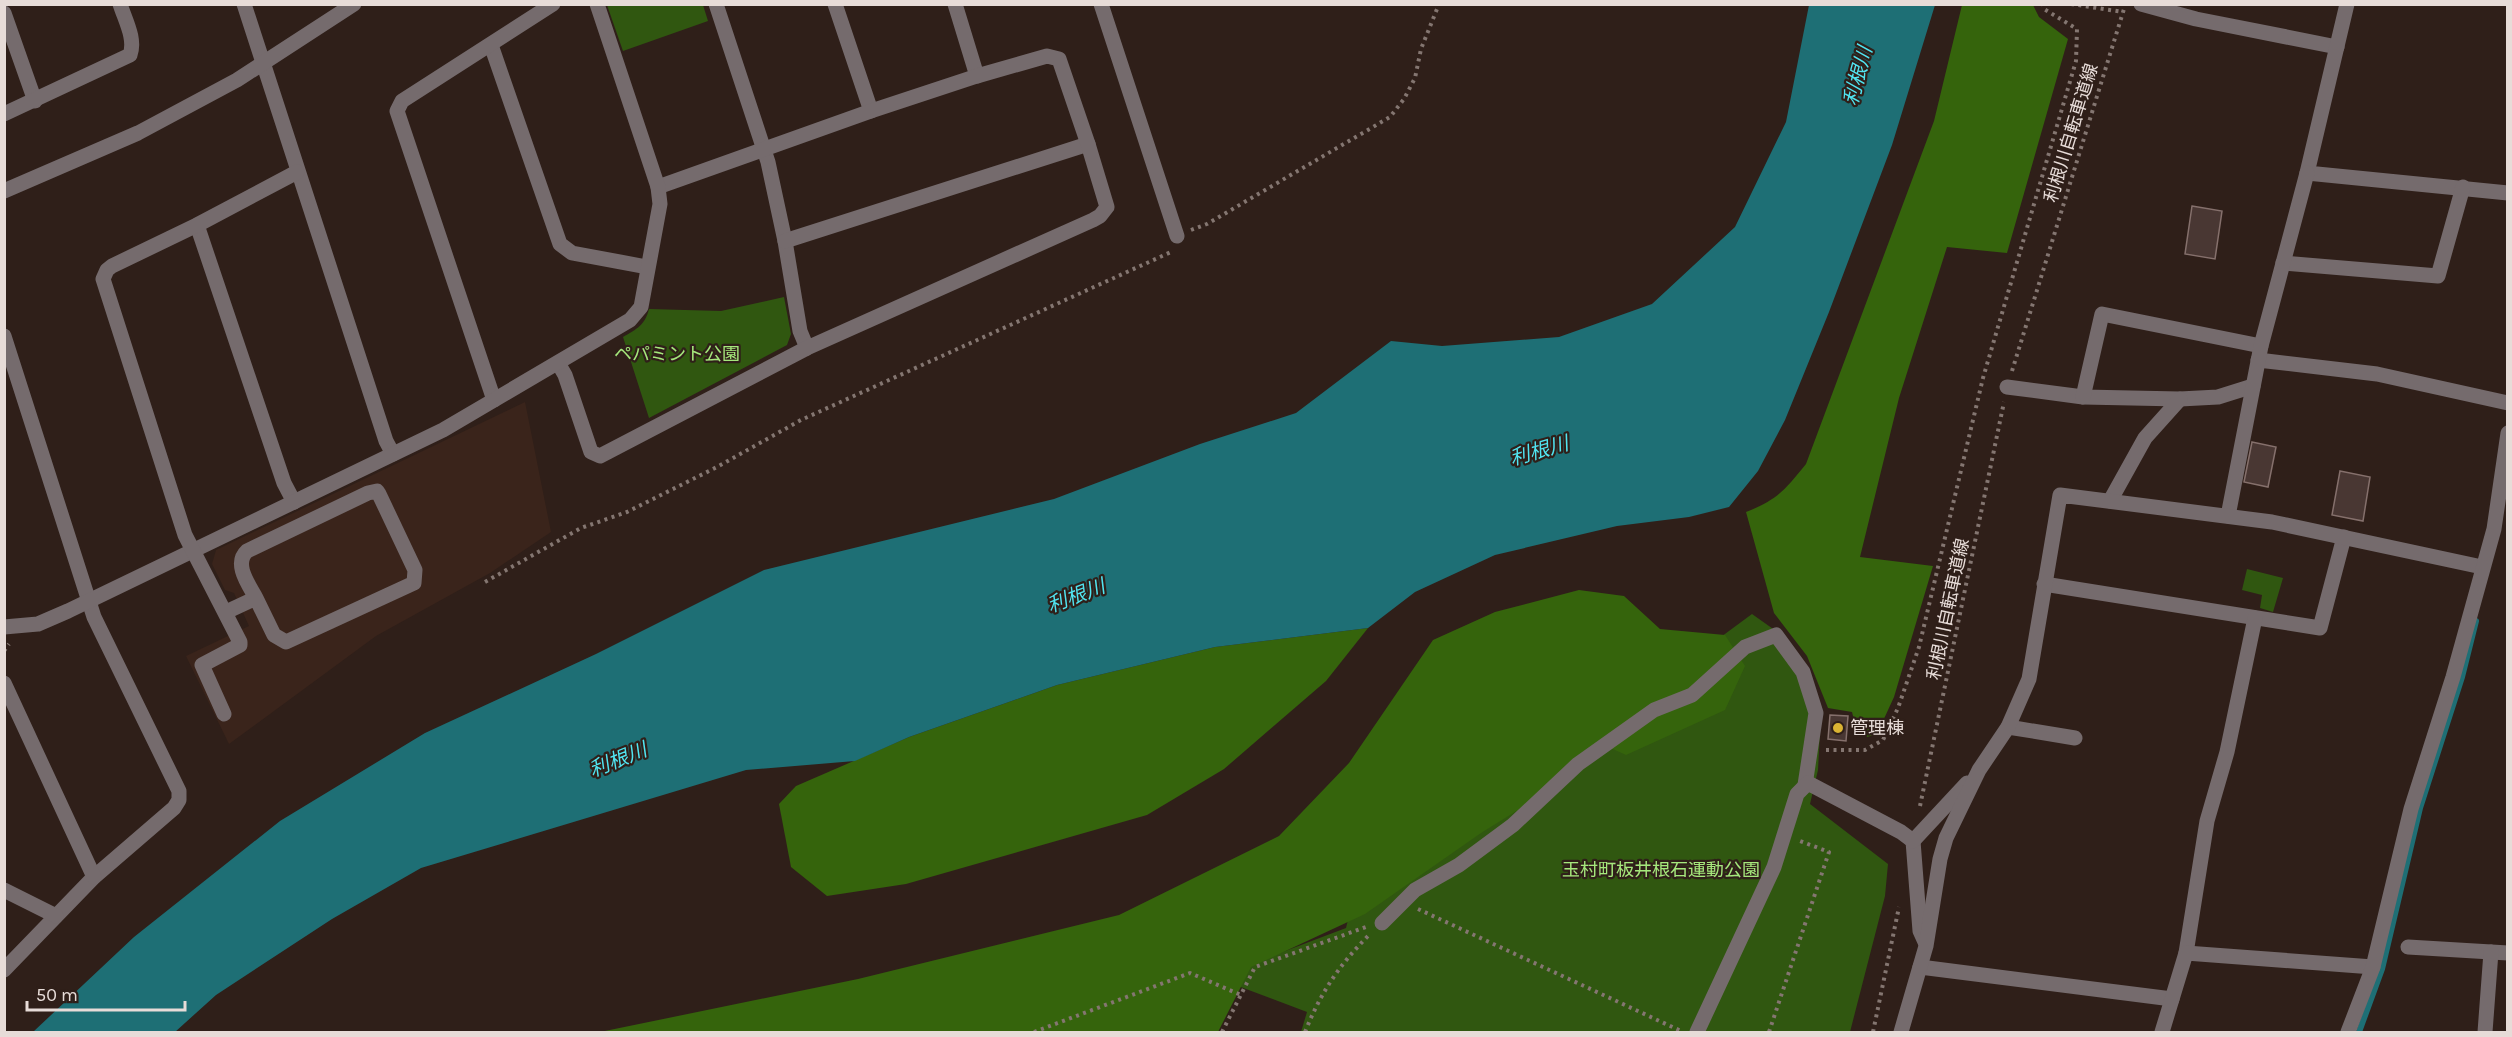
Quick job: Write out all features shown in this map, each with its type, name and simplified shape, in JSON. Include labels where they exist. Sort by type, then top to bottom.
[{"type":"street","points":[[4,114],[130,55],[131,39],[120,4]]},
{"type":"street","points":[[244,4],[386,441],[393,454]]},
{"type":"street","points":[[4,191],[138,133],[264,64],[354,4]]},
{"type":"street","points":[[494,400],[397,111],[402,101],[553,4]]},
{"type":"street","points":[[4,627],[38,624],[443,430],[620,327],[636,313],[641,307],[660,204],[658,187],[597,4]]},
{"type":"street","points":[[716,4],[763,148],[785,241],[800,331],[807,348]]},
{"type":"street","points":[[835,4],[871,111]]},
{"type":"street","points":[[955,4],[977,76]]},
{"type":"street","points":[[1101,4],[1177,236]]},
{"type":"street","points":[[2141,4],[2196,19],[2337,46]]},
{"type":"street","points":[[2228,516],[2260,353],[2307,173],[2347,4]]},
{"type":"street","points":[[4,13],[34,100]]},
{"type":"street","points":[[491,45],[560,244],[572,253],[647,267]]},
{"type":"street","points":[[558,363],[565,375],[591,452],[600,456],[807,348],[1100,216],[1105,212],[1107,202],[1059,59],[1047,56],[871,111],[658,187]]},
{"type":"street","points":[[785,241],[1088,144]]},
{"type":"street","points":[[224,714],[202,665],[240,645],[226,612],[185,536],[103,279],[107,270],[112,266],[197,225],[297,172]]},
{"type":"street","points":[[2307,173],[2508,193]]},
{"type":"street","points":[[2283,263],[2438,276],[2463,187]]},
{"type":"street","points":[[197,225],[284,483],[294,502]]},
{"type":"street","points":[[2083,397],[2102,314],[2260,353],[2376,374],[2508,403]]},
{"type":"street","points":[[4,336],[94,617],[179,791],[179,800],[174,808],[94,877],[4,970]]},
{"type":"street","points":[[2009,380],[2083,397],[2180,399],[2218,397],[2253,386]]},
{"type":"street","points":[[2110,501],[2145,438],[2180,399]]},
{"type":"street","points":[[2348,1032],[2373,967],[2411,809],[2453,677],[2494,529],[2508,434]]},
{"type":"street","points":[[377,491],[380,494],[415,570],[414,583],[286,642],[274,635],[256,598],[241,568],[241,559],[247,551],[368,493],[377,491]]},
{"type":"street","points":[[1901,1032],[1926,945],[1940,859],[1946,838],[1979,770],[2008,727],[2029,679],[2060,495],[2272,522],[2482,567]]},
{"type":"street","points":[[2044,584],[2320,628],[2344,537]]},
{"type":"street","points":[[226,612],[256,598]]},
{"type":"street","points":[[2162,1032],[2186,953],[2207,821],[2227,752],[2255,618]]},
{"type":"street","points":[[1382,923],[1415,890],[1459,865],[1513,825],[1578,764],[1654,710],[1692,695],[1745,647],[1776,635],[1803,672],[1816,713],[1804,785],[1797,794],[1774,867],[1697,1032]]},
{"type":"street","points":[[4,683],[94,877]]},
{"type":"street","points":[[2008,727],[2075,738]]},
{"type":"street","points":[[1913,842],[1979,770]]},
{"type":"street","points":[[1804,785],[1808,783],[1901,832],[1913,842],[1920,931],[1926,945]]},
{"type":"street","points":[[4,890],[56,916]]},
{"type":"street","points":[[2408,947],[2508,953]]},
{"type":"street","points":[[2485,1032],[2491,952]]},
{"type":"street","points":[[2186,953],[2373,967]]},
{"type":"street","points":[[1920,967],[2172,999]]},
{"type":"path","points":[[485,582],[581,528],[627,512],[717,467],[801,420],[1175,250],[1177,236],[1206,224],[1390,117],[1404,99],[1415,78],[1421,49],[1439,4]]},
{"type":"path","points":[[1809,755],[1834,749],[1865,750],[1883,740],[1898,708],[1919,647],[1983,378],[2076,61],[2078,29],[2044,9],[2043,4]]},
{"type":"path","points":[[2071,4],[2123,12]]},
{"type":"path","name":"利根川自転車道線","points":[[2009,380],[2126,4]]},
{"type":"path","name":"利根川自転車道線","points":[[1920,809],[2004,403]]},
{"type":"path","points":[[1769,1032],[1829,852],[1810,846]]},
{"type":"path","points":[[1873,1032],[1901,897]]},
{"type":"path","points":[[1403,903],[1684,1032]]},
{"type":"path","points":[[1222,1032],[1255,967],[1382,923]]},
{"type":"path","points":[[1305,1032],[1317,1002],[1344,960],[1382,923]]},
{"type":"path","points":[[1034,1032],[1190,973],[1241,995]]},
{"type":"shaded area","points":[[525,402],[551,532],[490,573],[376,636],[229,744],[186,656],[249,626],[234,593],[225,590],[212,564],[216,550]]},
{"type":"green space","points":[[607,5],[703,5],[708,21],[623,51]]},
{"type":"green space","points":[[1962,5],[2033,5],[2039,17],[2068,39],[2007,253],[1947,247],[1899,398],[1860,557],[1933,566],[1894,697],[1877,734],[1867,737],[1858,736],[1852,712],[1828,708],[1807,656],[1774,613],[1746,512],[1766,503],[1780,493],[1806,464],[1934,121]]},
{"type":"green space","name":"ペパミント公園","points":[[784,297],[791,334],[787,345],[649,418],[623,337],[640,326],[649,309],[721,311]]},
{"type":"green space","points":[[2247,569],[2283,578],[2273,612],[2260,608],[2262,595],[2242,590]]},
{"type":"green space","points":[[1579,590],[1624,596],[1660,629],[1725,635],[1745,666],[1725,710],[1626,755],[1606,746],[1555,787],[1481,833],[1365,914],[1251,967],[1218,1032],[600,1032],[858,979],[1119,915],[1279,836],[1349,763],[1433,640],[1495,612]]},
{"type":"green space","name":"玉村町板井根石運動公園","points":[[1752,614],[1776,631],[1821,713],[1818,770],[1810,804],[1888,864],[1885,896],[1850,1032],[1301,1032],[1307,1012],[1238,986],[1248,965],[1346,928],[1362,862],[1672,673]]},
{"type":"green space","points":[[1368,628],[1326,681],[1224,769],[1147,815],[906,884],[827,896],[791,867],[779,804],[796,786],[909,737],[1057,685],[1215,647]]},
{"type":"water","name":"利根川","points":[[1809,5],[1935,5],[1892,145],[1829,312],[1785,420],[1758,471],[1729,507],[1689,517],[1617,526],[1495,555],[1415,592],[1368,628],[1215,647],[1057,685],[909,737],[855,761],[746,770],[421,868],[332,919],[216,995],[175,1032],[33,1032],[134,937],[280,821],[425,733],[596,654],[764,570],[1054,499],[1200,444],[1296,413],[1391,341],[1442,346],[1559,337],[1652,304],[1735,227],[1786,122]]},
{"type":"building","points":[[2192,206],[2222,211],[2215,259],[2185,254]]},
{"type":"building","points":[[2252,442],[2276,447],[2268,487],[2244,482]]},
{"type":"building","points":[[2340,471],[2370,477],[2363,521],[2332,515]]},
{"type":"building","name":"管理棟","points":[[1830,715],[1848,716],[1846,741],[1828,739]]},
{"type":"waterway","points":[[2359,1032],[2382,969],[2420,808],[2462,677],[2476,621]]},
{"type":"place","name":"管理棟","points":[[1838,728]]}]
